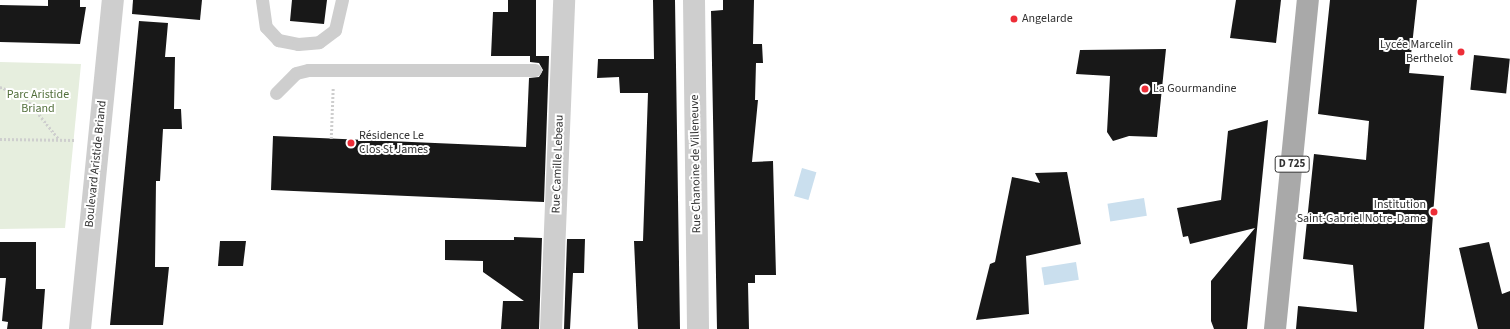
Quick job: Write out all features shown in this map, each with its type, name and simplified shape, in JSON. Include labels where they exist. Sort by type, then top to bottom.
[{"type":"main road","name":"D 725","points":[[1275,329],[1308,0]]},
{"type":"street","name":"Boulevard Aristide Briand","points":[[80,329],[113,0]]},
{"type":"street","name":"Rue Camille Lebeau","points":[[551,329],[557,71],[564,0]]},
{"type":"street","name":"Rue Chanoine de Villeneuve","points":[[694,0],[698,329]]},
{"type":"lane","points":[[262,0],[266,27],[278,40],[298,44],[319,42],[335,30],[342,0]]},
{"type":"lane","points":[[276,93],[296,74],[333,70],[535,70]]},
{"type":"path","points":[[331,139],[333,70]]},
{"type":"path","points":[[0,87],[24,96],[59,139]]},
{"type":"path","points":[[0,139],[59,139],[98,145]]},
{"type":"green space","name":"Parc Aristide Briand","points":[[0,62],[81,64],[65,228],[0,229]]},
{"type":"water","points":[[802,168],[816,172],[808,200],[794,196]]},
{"type":"water","points":[[1144,198],[1147,216],[1110,222],[1107,204]]},
{"type":"water","points":[[1076,262],[1079,280],[1044,285],[1041,267]]},
{"type":"building","points":[[48,0],[80,0],[80,7],[86,7],[80,44],[0,42],[0,5],[48,6]]},
{"type":"building","points":[[133,0],[202,0],[200,20],[132,14]]},
{"type":"building","points":[[292,0],[327,0],[324,24],[290,21]]},
{"type":"building","points":[[508,0],[536,0],[536,56],[491,56],[493,12],[508,12]]},
{"type":"building","points":[[653,0],[675,0],[680,329],[638,329],[634,241],[643,241],[648,93],[620,93],[619,77],[597,78],[598,59],[654,59]]},
{"type":"building","points":[[723,0],[754,0],[753,44],[762,44],[763,63],[756,63],[755,100],[758,100],[752,162],[773,161],[776,275],[755,275],[755,283],[748,283],[749,329],[717,329],[711,11],[723,10]]},
{"type":"building","points":[[1236,0],[1281,0],[1276,43],[1230,38]]},
{"type":"building","points":[[1330,0],[1417,0],[1409,73],[1444,76],[1424,329],[1296,329],[1298,306],[1357,312],[1353,265],[1303,259],[1314,154],[1366,160],[1369,121],[1318,114]]},
{"type":"building","points":[[139,21],[168,23],[165,57],[175,57],[174,109],[181,109],[182,129],[163,129],[160,181],[156,181],[155,267],[169,267],[163,325],[110,325]]},
{"type":"building","points":[[1166,49],[1157,137],[1129,136],[1113,141],[1107,132],[1110,76],[1076,74],[1080,50]]},
{"type":"building","points":[[1474,55],[1510,59],[1506,94],[1470,90]]},
{"type":"building","name":"Résidence Le Clos St James","points":[[530,56],[549,56],[544,202],[271,190],[273,136],[526,147],[529,78],[539,77],[543,70],[539,63],[530,62]]},
{"type":"building","points":[[1268,120],[1247,329],[1214,329],[1211,321],[1211,281],[1255,228],[1190,244],[1188,236],[1183,237],[1177,208],[1221,200],[1228,131]]},
{"type":"building","points":[[1067,172],[1081,244],[1026,256],[1029,314],[976,320],[990,264],[995,262],[1012,177],[1040,183],[1035,173]]},
{"type":"building","points":[[514,237],[542,238],[539,329],[501,329],[503,301],[524,301],[483,272],[483,261],[445,260],[445,240],[514,240]]},
{"type":"building","points":[[567,239],[585,239],[584,273],[573,273],[570,329],[564,329]]},
{"type":"building","points":[[220,241],[246,241],[243,266],[218,266]]},
{"type":"building","points":[[0,242],[36,242],[36,289],[45,289],[42,329],[7,329],[8,322],[2,321],[6,278],[0,278]]},
{"type":"building","points":[[1489,242],[1502,294],[1510,291],[1510,329],[1478,329],[1459,248]]},
{"type":"place","name":"Angelarde","points":[[1014,19]]},
{"type":"place","name":"Lycée Marcelin Berthelot","points":[[1461,52]]},
{"type":"place","name":"La Gourmandine","points":[[1145,89]]},
{"type":"place","name":"Résidence Le Clos St James","points":[[351,143]]},
{"type":"place","name":"Institution Saint-Gabriel Notre-Dame","points":[[1434,212]]}]
